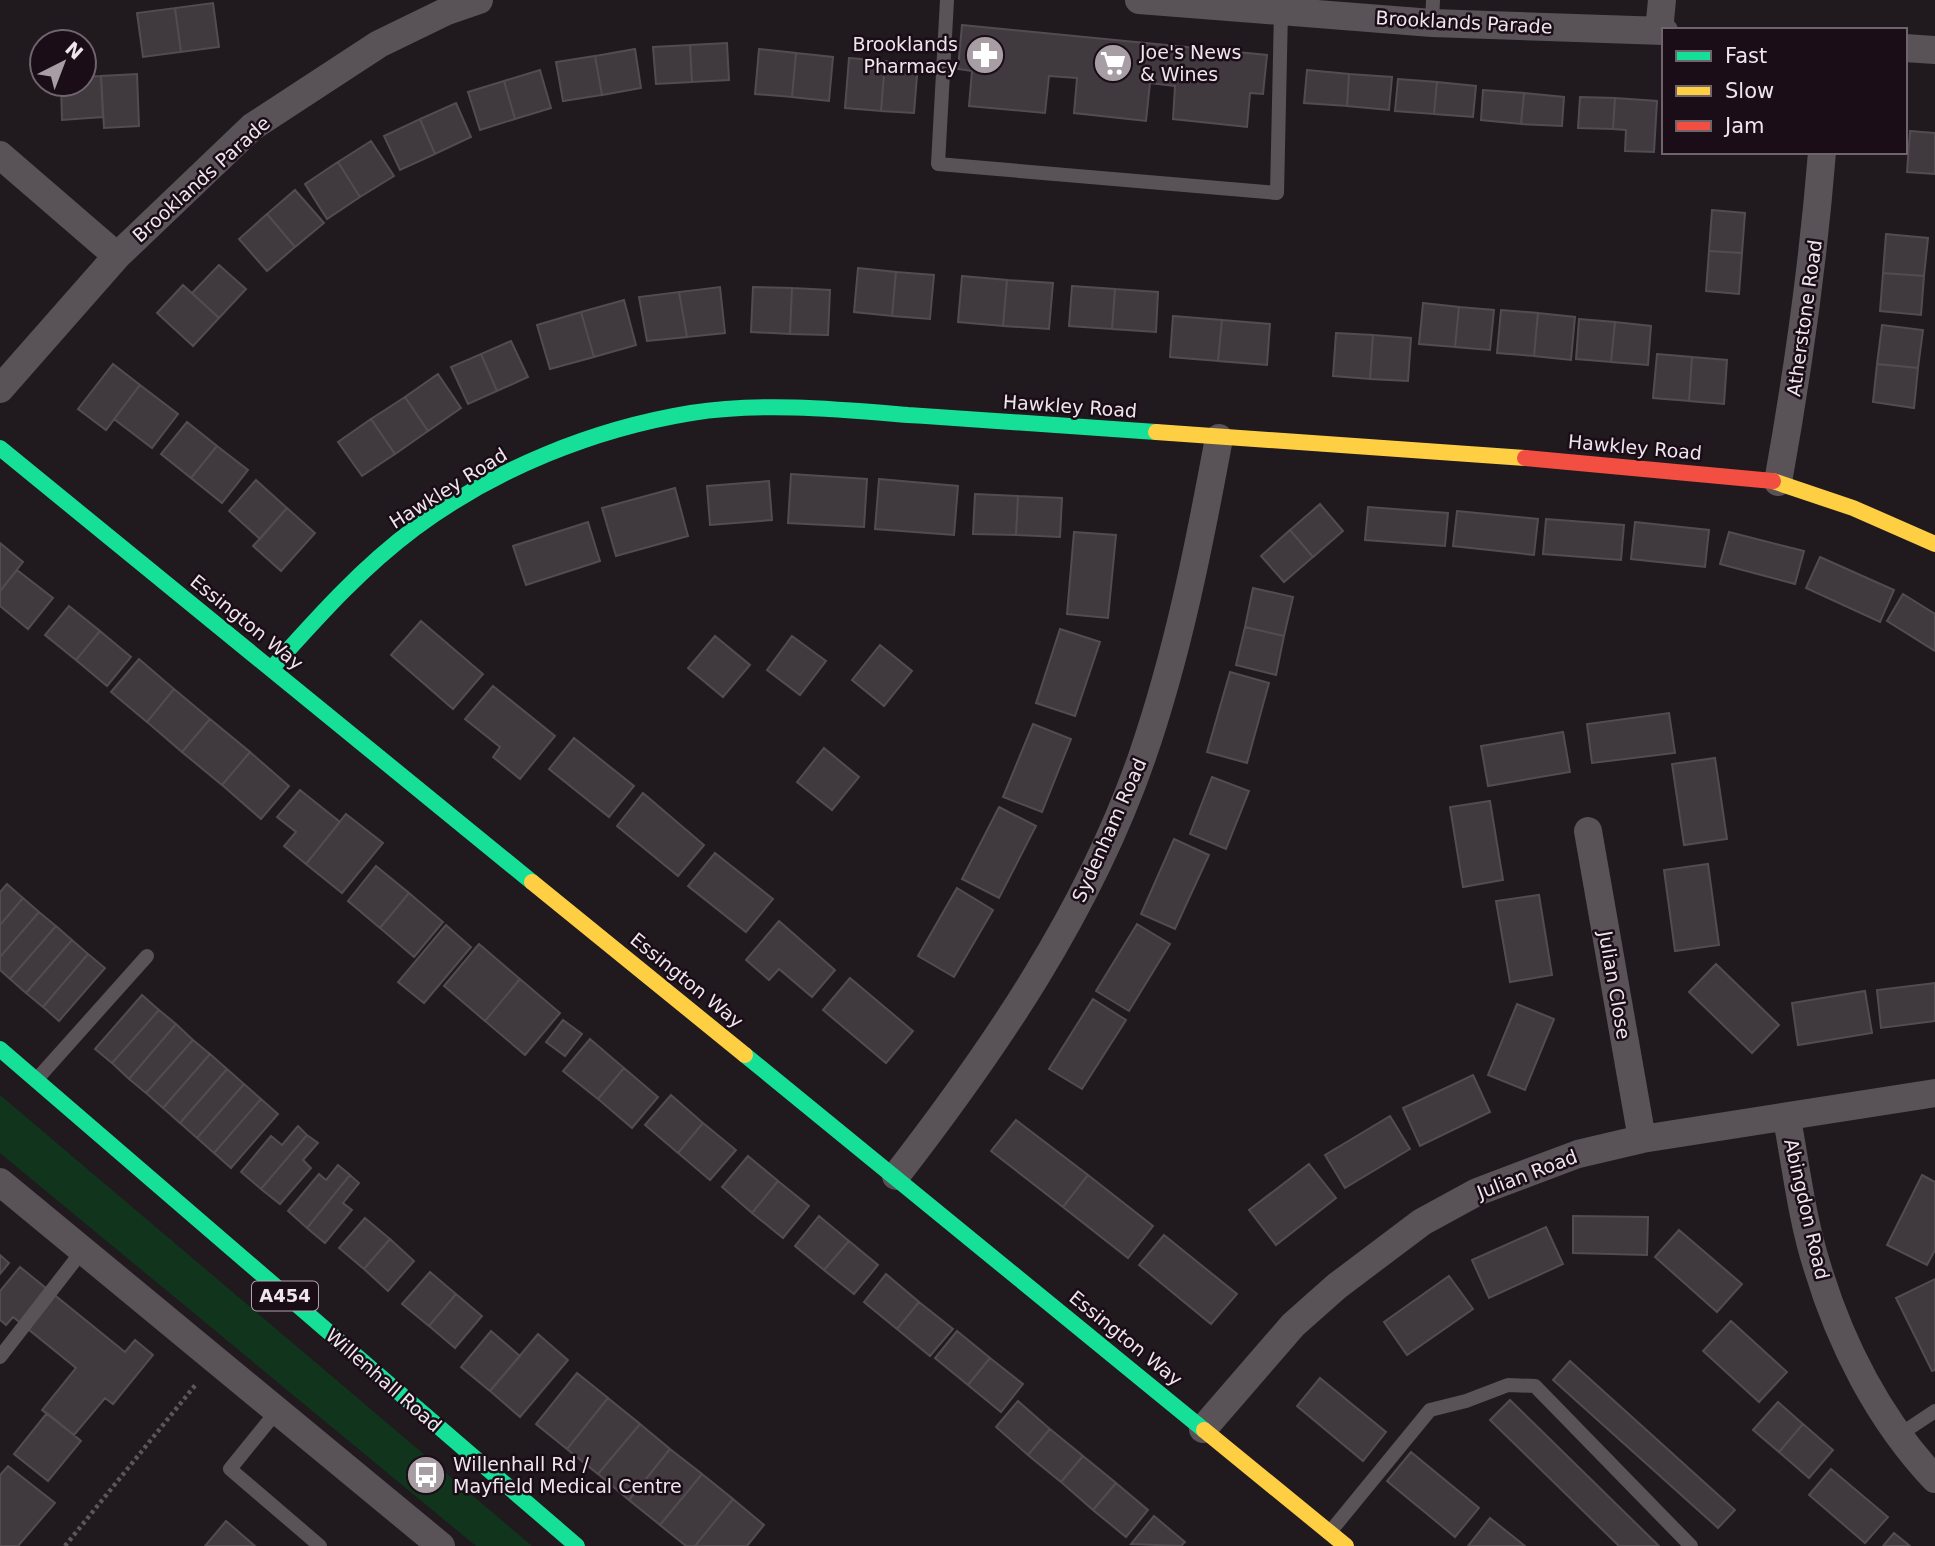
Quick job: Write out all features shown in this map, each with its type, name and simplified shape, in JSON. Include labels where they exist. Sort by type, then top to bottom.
[{"type":"main road","name":"Hawkley Road","points":[[271,670],[332,602],[379,557],[426,521],[482,486],[544,455],[604,434],[671,418],[752,408],[830,409],[1634,466],[1778,482],[1853,508],[1935,544]]},
{"type":"main road","name":"Essington Way","points":[[0,448],[896,1176],[1346,1546]]},
{"type":"main road","name":"Willenhall Road","points":[[0,1049],[577,1546]]},
{"type":"street","name":"Brooklands Parade","points":[[0,389],[117,256],[252,127],[379,44],[447,11],[479,0]]},
{"type":"street","name":"Brooklands Parade","points":[[1139,0],[1281,11],[1433,11],[1662,31]]},
{"type":"street","points":[[1661,0],[1662,31]]},
{"type":"street","points":[[1907,48],[1935,50]]},
{"type":"street","name":"Atherstone Road","points":[[1778,482],[1813,268],[1822,154]]},
{"type":"street","points":[[0,155],[117,256]]},
{"type":"street","name":"Sydenham Road","points":[[896,1176],[960,1093],[1015,1013],[1056,943],[1107,840],[1141,759],[1166,681],[1192,587],[1219,438]]},
{"type":"street","name":"Julian Close","points":[[1588,831],[1642,1139]]},
{"type":"street","name":"Julian Road","points":[[1203,1429],[1293,1325],[1373,1256],[1422,1222],[1477,1192],[1578,1154],[1642,1139],[1787,1119],[1935,1093]]},
{"type":"street","name":"Abingdon Road","points":[[1787,1119],[1816,1264],[1838,1323],[1867,1387],[1899,1436],[1935,1479]]},
{"type":"street","points":[[0,1182],[441,1546]]},
{"type":"lane","points":[[947,0],[938,164],[1277,193],[1281,11]]},
{"type":"lane","points":[[36,1080],[147,956]]},
{"type":"lane","points":[[0,1357],[83,1250]]},
{"type":"lane","points":[[1330,1533],[1430,1410],[1466,1401],[1508,1385],[1535,1387],[1691,1546]]},
{"type":"lane","points":[[1899,1436],[1935,1410]]},
{"type":"lane","points":[[277,1411],[230,1469],[320,1546]]},
{"type":"path","points":[[65,1546],[216,1361]]},
{"type":"green space","points":[[0,1095],[532,1546],[476,1546],[0,1153]]},
{"type":"building","points":[[213,3],[219,47],[181,52],[175,8]]},
{"type":"building","points":[[175,8],[181,52],[143,57],[137,13]]},
{"type":"building","points":[[962,25],[1267,55],[1263,94],[1250,93],[1247,127],[1173,119],[1175,86],[1150,83],[1146,121],[1074,113],[1077,78],[1049,76],[1045,113],[969,106],[972,71],[958,69]]},
{"type":"building","points":[[727,43],[729,80],[692,82],[690,45]]},
{"type":"building","points":[[690,45],[692,82],[656,84],[653,47]]},
{"type":"building","points":[[635,49],[641,88],[602,95],[595,56]]},
{"type":"building","points":[[759,49],[796,53],[792,97],[755,94]]},
{"type":"building","points":[[796,53],[833,57],[829,101],[792,97]]},
{"type":"building","points":[[595,56],[602,95],[563,101],[556,62]]},
{"type":"building","points":[[849,58],[885,61],[881,111],[845,108]]},
{"type":"building","points":[[885,61],[918,63],[914,113],[881,111]]},
{"type":"building","points":[[540,70],[551,108],[515,119],[504,81]]},
{"type":"building","points":[[1307,70],[1349,74],[1347,106],[1304,103]]},
{"type":"building","points":[[137,74],[139,126],[104,128],[101,76]]},
{"type":"building","points":[[1349,74],[1392,77],[1389,110],[1347,106]]},
{"type":"building","points":[[98,76],[101,76],[103,117],[62,120],[61,98],[98,98]]},
{"type":"building","points":[[1398,79],[1437,82],[1434,114],[1395,111]]},
{"type":"building","points":[[504,81],[515,119],[480,130],[468,92]]},
{"type":"building","points":[[1437,82],[1476,86],[1473,117],[1434,114]]},
{"type":"building","points":[[1483,90],[1524,93],[1521,124],[1481,120]]},
{"type":"building","points":[[1524,93],[1564,97],[1562,126],[1521,124]]},
{"type":"building","points":[[1580,97],[1615,98],[1613,129],[1578,128]]},
{"type":"building","points":[[1615,98],[1657,101],[1654,152],[1625,151],[1626,130],[1613,129]]},
{"type":"building","points":[[456,103],[471,137],[435,154],[420,119]]},
{"type":"building","points":[[420,119],[435,154],[400,170],[384,136]]},
{"type":"building","points":[[1910,131],[1935,133],[1935,174],[1907,172]]},
{"type":"building","points":[[371,141],[394,176],[360,197],[338,162]]},
{"type":"building","points":[[338,162],[360,197],[327,219],[305,184]]},
{"type":"building","points":[[295,190],[324,223],[295,247],[267,214]]},
{"type":"building","points":[[1712,210],[1745,213],[1742,253],[1709,251]]},
{"type":"building","points":[[267,214],[295,247],[267,271],[239,239]]},
{"type":"building","points":[[1886,234],[1928,238],[1924,276],[1883,273]]},
{"type":"building","points":[[1709,251],[1742,253],[1739,294],[1706,291]]},
{"type":"building","points":[[219,265],[246,289],[219,318],[192,293]]},
{"type":"building","points":[[858,268],[896,272],[892,316],[854,312]]},
{"type":"building","points":[[896,272],[934,275],[930,319],[892,316]]},
{"type":"building","points":[[1883,273],[1924,276],[1921,315],[1880,311]]},
{"type":"building","points":[[962,276],[1007,280],[1003,326],[958,322]]},
{"type":"building","points":[[1007,280],[1053,283],[1049,329],[1003,326]]},
{"type":"building","points":[[183,285],[219,318],[193,346],[157,313]]},
{"type":"building","points":[[1072,286],[1115,289],[1112,329],[1069,326]]},
{"type":"building","points":[[720,287],[725,333],[687,337],[679,292]]},
{"type":"building","points":[[753,287],[792,288],[790,334],[751,332]]},
{"type":"building","points":[[792,288],[830,290],[828,335],[790,334]]},
{"type":"building","points":[[1115,289],[1158,292],[1156,332],[1112,329]]},
{"type":"building","points":[[679,292],[687,337],[647,341],[639,297]]},
{"type":"building","points":[[624,300],[636,345],[594,357],[581,312]]},
{"type":"building","points":[[1423,303],[1459,307],[1455,347],[1419,344]]},
{"type":"building","points":[[1459,307],[1494,310],[1490,350],[1455,347]]},
{"type":"building","points":[[1501,310],[1538,313],[1534,356],[1497,353]]},
{"type":"building","points":[[581,312],[594,357],[550,369],[537,325]]},
{"type":"building","points":[[1538,313],[1575,317],[1571,360],[1534,356]]},
{"type":"building","points":[[1173,316],[1222,320],[1218,361],[1170,357]]},
{"type":"building","points":[[1579,319],[1615,322],[1611,362],[1576,359]]},
{"type":"building","points":[[1222,320],[1270,324],[1267,365],[1218,361]]},
{"type":"building","points":[[1615,322],[1651,326],[1648,365],[1611,362]]},
{"type":"building","points":[[1882,325],[1923,330],[1918,368],[1877,364]]},
{"type":"building","points":[[1336,333],[1373,335],[1370,379],[1333,376]]},
{"type":"building","points":[[1373,335],[1411,338],[1408,381],[1370,379]]},
{"type":"building","points":[[511,341],[528,377],[497,391],[481,354]]},
{"type":"building","points":[[481,354],[497,391],[468,404],[451,367]]},
{"type":"building","points":[[1657,354],[1692,357],[1689,401],[1653,398]]},
{"type":"building","points":[[1692,357],[1727,360],[1724,404],[1689,401]]},
{"type":"building","points":[[113,364],[140,385],[106,430],[78,409]]},
{"type":"building","points":[[1877,364],[1918,368],[1914,408],[1873,402]]},
{"type":"building","points":[[438,374],[461,408],[428,431],[405,397]]},
{"type":"building","points":[[140,385],[178,414],[152,448],[114,419]]},
{"type":"building","points":[[405,397],[428,431],[395,454],[371,419]]},
{"type":"building","points":[[371,419],[395,454],[362,476],[338,442]]},
{"type":"building","points":[[187,422],[217,446],[191,478],[161,454]]},
{"type":"building","points":[[217,446],[248,470],[222,503],[191,478]]},
{"type":"building","points":[[791,474],[867,479],[864,527],[788,523]]},
{"type":"building","points":[[879,479],[958,486],[954,535],[875,529]]},
{"type":"building","points":[[256,480],[287,508],[260,539],[229,511]]},
{"type":"building","points":[[769,481],[772,520],[710,525],[707,486]]},
{"type":"building","points":[[675,488],[688,536],[616,556],[602,508]]},
{"type":"building","points":[[975,494],[1018,496],[1016,535],[973,534]]},
{"type":"building","points":[[1018,496],[1062,498],[1060,537],[1016,535]]},
{"type":"building","points":[[1320,504],[1343,531],[1313,557],[1290,530]]},
{"type":"building","points":[[1368,507],[1448,513],[1445,546],[1365,540]]},
{"type":"building","points":[[287,508],[315,533],[281,571],[253,546]]},
{"type":"building","points":[[1457,511],[1538,519],[1534,555],[1453,546]]},
{"type":"building","points":[[1546,519],[1624,525],[1621,560],[1543,554]]},
{"type":"building","points":[[588,522],[600,561],[526,585],[513,546]]},
{"type":"building","points":[[1635,522],[1709,530],[1705,567],[1631,559]]},
{"type":"building","points":[[1290,530],[1313,557],[1284,582],[1261,556]]},
{"type":"building","points":[[1074,532],[1116,535],[1108,618],[1067,614]]},
{"type":"building","points":[[1729,532],[1804,551],[1795,584],[1720,564]]},
{"type":"building","points":[[0,543],[23,562],[0,591]]},
{"type":"building","points":[[1820,557],[1894,590],[1880,622],[1806,588]]},
{"type":"building","points":[[17,570],[53,598],[28,629],[0,606],[0,591]]},
{"type":"building","points":[[1253,588],[1293,597],[1284,636],[1245,627]]},
{"type":"building","points":[[1903,594],[1935,614],[1935,651],[1887,621]]},
{"type":"building","points":[[69,606],[100,631],[76,660],[45,635]]},
{"type":"building","points":[[421,621],[483,674],[453,709],[391,655]]},
{"type":"building","points":[[1245,627],[1284,636],[1276,675],[1236,665]]},
{"type":"building","points":[[1060,629],[1100,642],[1075,716],[1036,703]]},
{"type":"building","points":[[100,631],[131,657],[107,686],[76,660]]},
{"type":"building","points":[[715,636],[750,665],[723,697],[688,668]]},
{"type":"building","points":[[792,636],[826,661],[800,695],[767,670]]},
{"type":"building","points":[[880,645],[912,671],[884,706],[852,680]]},
{"type":"building","points":[[139,659],[174,689],[147,722],[111,692]]},
{"type":"building","points":[[1230,672],[1269,683],[1247,763],[1207,752]]},
{"type":"building","points":[[493,686],[555,736],[520,779],[493,757],[500,747],[465,719]]},
{"type":"building","points":[[174,689],[210,719],[182,752],[147,722]]},
{"type":"building","points":[[1669,713],[1675,753],[1592,763],[1587,724]]},
{"type":"building","points":[[210,719],[250,752],[222,785],[182,752]]},
{"type":"building","points":[[1033,724],[1071,739],[1042,812],[1003,797]]},
{"type":"building","points":[[1563,732],[1570,772],[1488,786],[1481,746]]},
{"type":"building","points":[[574,738],[634,786],[609,817],[549,769]]},
{"type":"building","points":[[824,748],[859,777],[832,810],[797,782]]},
{"type":"building","points":[[250,752],[289,786],[261,819],[222,785]]},
{"type":"building","points":[[1715,758],[1727,839],[1684,845],[1672,764]]},
{"type":"building","points":[[1212,777],[1249,791],[1226,849],[1190,834]]},
{"type":"building","points":[[300,790],[340,822],[306,864],[284,846],[296,832],[277,817]]},
{"type":"building","points":[[643,793],[704,845],[678,876],[617,826]]},
{"type":"building","points":[[1490,801],[1503,880],[1463,887],[1450,807]]},
{"type":"building","points":[[999,807],[1036,826],[999,898],[962,879]]},
{"type":"building","points":[[346,814],[383,843],[342,893],[306,864]]},
{"type":"building","points":[[1174,839],[1209,855],[1175,929],[1141,914]]},
{"type":"building","points":[[715,853],[773,899],[746,932],[688,886]]},
{"type":"building","points":[[1708,864],[1719,945],[1675,951],[1664,870]]},
{"type":"building","points":[[376,866],[409,893],[380,928],[348,901]]},
{"type":"building","points":[[7,884],[23,898],[0,925],[0,892]]},
{"type":"building","points":[[957,888],[993,910],[954,977],[918,956]]},
{"type":"building","points":[[409,893],[443,922],[414,957],[380,928]]},
{"type":"building","points":[[1539,895],[1552,975],[1510,982],[1496,901]]},
{"type":"building","points":[[23,898],[39,912],[0,957],[0,925]]},
{"type":"building","points":[[39,912],[56,926],[10,979],[0,970],[0,957]]},
{"type":"building","points":[[779,921],[835,970],[812,997],[779,969],[769,980],[746,960]]},
{"type":"building","points":[[1137,924],[1170,944],[1129,1011],[1096,991]]},
{"type":"building","points":[[446,925],[471,947],[424,1003],[398,982]]},
{"type":"building","points":[[56,926],[72,940],[26,993],[10,979]]},
{"type":"building","points":[[72,940],[88,954],[43,1007],[26,993]]},
{"type":"building","points":[[479,944],[520,979],[485,1021],[444,986]]},
{"type":"building","points":[[88,954],[105,968],[59,1021],[43,1007]]},
{"type":"building","points":[[1716,964],[1779,1025],[1752,1053],[1689,992]]},
{"type":"building","points":[[850,978],[913,1031],[886,1063],[823,1010]]},
{"type":"building","points":[[520,979],[560,1013],[525,1055],[485,1021]]},
{"type":"building","points":[[1935,983],[1935,1021],[1881,1028],[1877,990]]},
{"type":"building","points":[[1865,991],[1872,1033],[1798,1045],[1792,1003]]},
{"type":"building","points":[[142,995],[159,1010],[112,1063],[95,1049]]},
{"type":"building","points":[[1093,999],[1126,1020],[1082,1089],[1049,1069]]},
{"type":"building","points":[[1517,1004],[1554,1019],[1525,1090],[1488,1075]]},
{"type":"building","points":[[159,1010],[176,1024],[129,1079],[112,1063]]},
{"type":"building","points":[[563,1020],[582,1034],[565,1056],[546,1042]]},
{"type":"building","points":[[176,1024],[193,1040],[146,1093],[129,1079]]},
{"type":"building","points":[[590,1039],[624,1068],[598,1099],[563,1071]]},
{"type":"building","points":[[193,1040],[210,1054],[163,1108],[146,1093]]},
{"type":"building","points":[[210,1054],[227,1069],[180,1123],[163,1108]]},
{"type":"building","points":[[624,1068],[658,1097],[632,1128],[598,1099]]},
{"type":"building","points":[[227,1069],[244,1084],[197,1138],[180,1123]]},
{"type":"building","points":[[1473,1075],[1490,1112],[1420,1146],[1403,1108]]},
{"type":"building","points":[[244,1084],[261,1099],[214,1153],[197,1138]]},
{"type":"building","points":[[671,1095],[703,1123],[678,1153],[645,1125]]},
{"type":"building","points":[[261,1099],[278,1114],[231,1168],[214,1153]]},
{"type":"building","points":[[1390,1116],[1410,1149],[1345,1188],[1325,1155]]},
{"type":"building","points":[[1016,1120],[1088,1175],[1063,1207],[991,1151]]},
{"type":"building","points":[[703,1123],[736,1150],[710,1180],[678,1153]]},
{"type":"building","points":[[298,1126],[307,1135],[261,1189],[241,1172],[271,1136],[282,1145]]},
{"type":"building","points":[[307,1135],[318,1143],[303,1160],[311,1168],[280,1204],[261,1189]]},
{"type":"building","points":[[748,1156],[778,1181],[752,1213],[722,1187]]},
{"type":"building","points":[[1309,1164],[1336,1198],[1276,1245],[1249,1210]]},
{"type":"building","points":[[338,1165],[350,1175],[307,1228],[288,1211],[319,1174],[326,1180]]},
{"type":"building","points":[[350,1175],[359,1183],[343,1203],[352,1210],[325,1243],[307,1228]]},
{"type":"building","points":[[1088,1175],[1153,1226],[1128,1258],[1063,1207]]},
{"type":"building","points":[[1922,1175],[1935,1182],[1935,1250],[1927,1265],[1887,1245]]},
{"type":"building","points":[[778,1181],[809,1206],[783,1238],[752,1213]]},
{"type":"building","points":[[819,1216],[849,1241],[824,1270],[795,1246]]},
{"type":"building","points":[[1573,1216],[1648,1217],[1647,1255],[1573,1253]]},
{"type":"building","points":[[365,1218],[390,1239],[364,1269],[339,1248]]},
{"type":"building","points":[[1546,1227],[1563,1264],[1489,1298],[1472,1260]]},
{"type":"building","points":[[1679,1230],[1742,1284],[1717,1312],[1655,1257]]},
{"type":"building","points":[[1164,1235],[1237,1294],[1211,1324],[1139,1265]]},
{"type":"building","points":[[390,1239],[414,1261],[388,1291],[364,1269]]},
{"type":"building","points":[[849,1241],[878,1265],[854,1294],[824,1270]]},
{"type":"building","points":[[0,1255],[9,1263],[0,1274]]},
{"type":"building","points":[[20,1267],[125,1352],[135,1340],[153,1355],[113,1404],[105,1398],[74,1435],[42,1410],[76,1368],[13,1317],[6,1325],[0,1320],[0,1291]]},
{"type":"building","points":[[430,1272],[456,1294],[429,1326],[402,1304]]},
{"type":"building","points":[[886,1274],[919,1302],[897,1329],[864,1302]]},
{"type":"building","points":[[1449,1276],[1473,1309],[1407,1355],[1384,1322]]},
{"type":"building","points":[[1935,1279],[1935,1370],[1932,1371],[1896,1298]]},
{"type":"building","points":[[456,1294],[482,1316],[455,1348],[429,1326]]},
{"type":"building","points":[[919,1302],[953,1329],[930,1356],[897,1329]]},
{"type":"building","points":[[1731,1321],[1787,1372],[1759,1402],[1703,1351]]},
{"type":"building","points":[[491,1331],[520,1356],[490,1391],[461,1367]]},
{"type":"building","points":[[957,1331],[990,1358],[968,1385],[935,1358]]},
{"type":"building","points":[[538,1334],[568,1360],[520,1417],[490,1391]]},
{"type":"building","points":[[990,1358],[1023,1384],[1001,1412],[968,1385]]},
{"type":"building","points":[[1570,1361],[1735,1510],[1718,1528],[1553,1380]]},
{"type":"building","points":[[577,1373],[608,1398],[567,1449],[536,1424]]},
{"type":"building","points":[[1320,1378],[1386,1432],[1363,1461],[1297,1406]]},
{"type":"building","points":[[608,1398],[640,1424],[598,1474],[567,1449]]},
{"type":"building","points":[[1510,1400],[1659,1546],[1619,1546],[1490,1420]]},
{"type":"building","points":[[1018,1401],[1050,1429],[1028,1455],[996,1427]]},
{"type":"building","points":[[1778,1402],[1803,1424],[1779,1452],[1753,1430]]},
{"type":"building","points":[[47,1413],[81,1441],[48,1481],[14,1454]]},
{"type":"building","points":[[640,1424],[670,1449],[629,1500],[598,1474]]},
{"type":"building","points":[[1803,1424],[1833,1450],[1809,1478],[1779,1452]]},
{"type":"building","points":[[1050,1429],[1083,1456],[1061,1482],[1028,1455]]},
{"type":"building","points":[[670,1449],[702,1474],[660,1525],[629,1500]]},
{"type":"building","points":[[1411,1452],[1479,1508],[1455,1537],[1387,1481]]},
{"type":"building","points":[[1083,1456],[1116,1483],[1093,1510],[1061,1482]]},
{"type":"building","points":[[8,1466],[55,1503],[18,1546],[0,1546],[0,1475]]},
{"type":"building","points":[[1831,1469],[1888,1517],[1865,1543],[1809,1495]]},
{"type":"building","points":[[702,1474],[733,1499],[695,1546],[686,1546],[660,1525]]},
{"type":"building","points":[[1116,1483],[1148,1510],[1126,1537],[1093,1510]]},
{"type":"building","points":[[733,1499],[764,1525],[747,1546],[695,1546]]},
{"type":"building","points":[[1154,1516],[1185,1542],[1181,1546],[1131,1544]]},
{"type":"building","points":[[1490,1518],[1525,1546],[1468,1546]]},
{"type":"building","points":[[226,1521],[255,1546],[205,1546]]},
{"type":"building","points":[[1894,1533],[1910,1546],[1883,1546]]},
{"type":"traffic: fast","points":[[271,669],[357,577],[415,528],[478,487],[512,470],[546,454],[618,429],[691,413],[772,407],[1156,432]]},
{"type":"traffic: fast","points":[[0,448],[532,882]]},
{"type":"traffic: fast","points":[[0,1049],[577,1546]]},
{"type":"traffic: fast","points":[[745,1055],[1204,1430]]},
{"type":"traffic: slow","points":[[1156,432],[1525,458]]},
{"type":"traffic: slow","points":[[1773,481],[1853,508],[1935,544]]},
{"type":"traffic: slow","points":[[532,882],[745,1055]]},
{"type":"traffic: slow","points":[[1204,1430],[1346,1546]]},
{"type":"traffic: jam","points":[[1525,458],[1773,481]]},
{"type":"place","name":"Brooklands Pharmacy","points":[[985,55]]},
{"type":"place","name":"Joe's News & Wines","points":[[1113,63]]},
{"type":"place","name":"Willenhall Rd / Mayfield Medical Centre","points":[[426,1475]]}]
